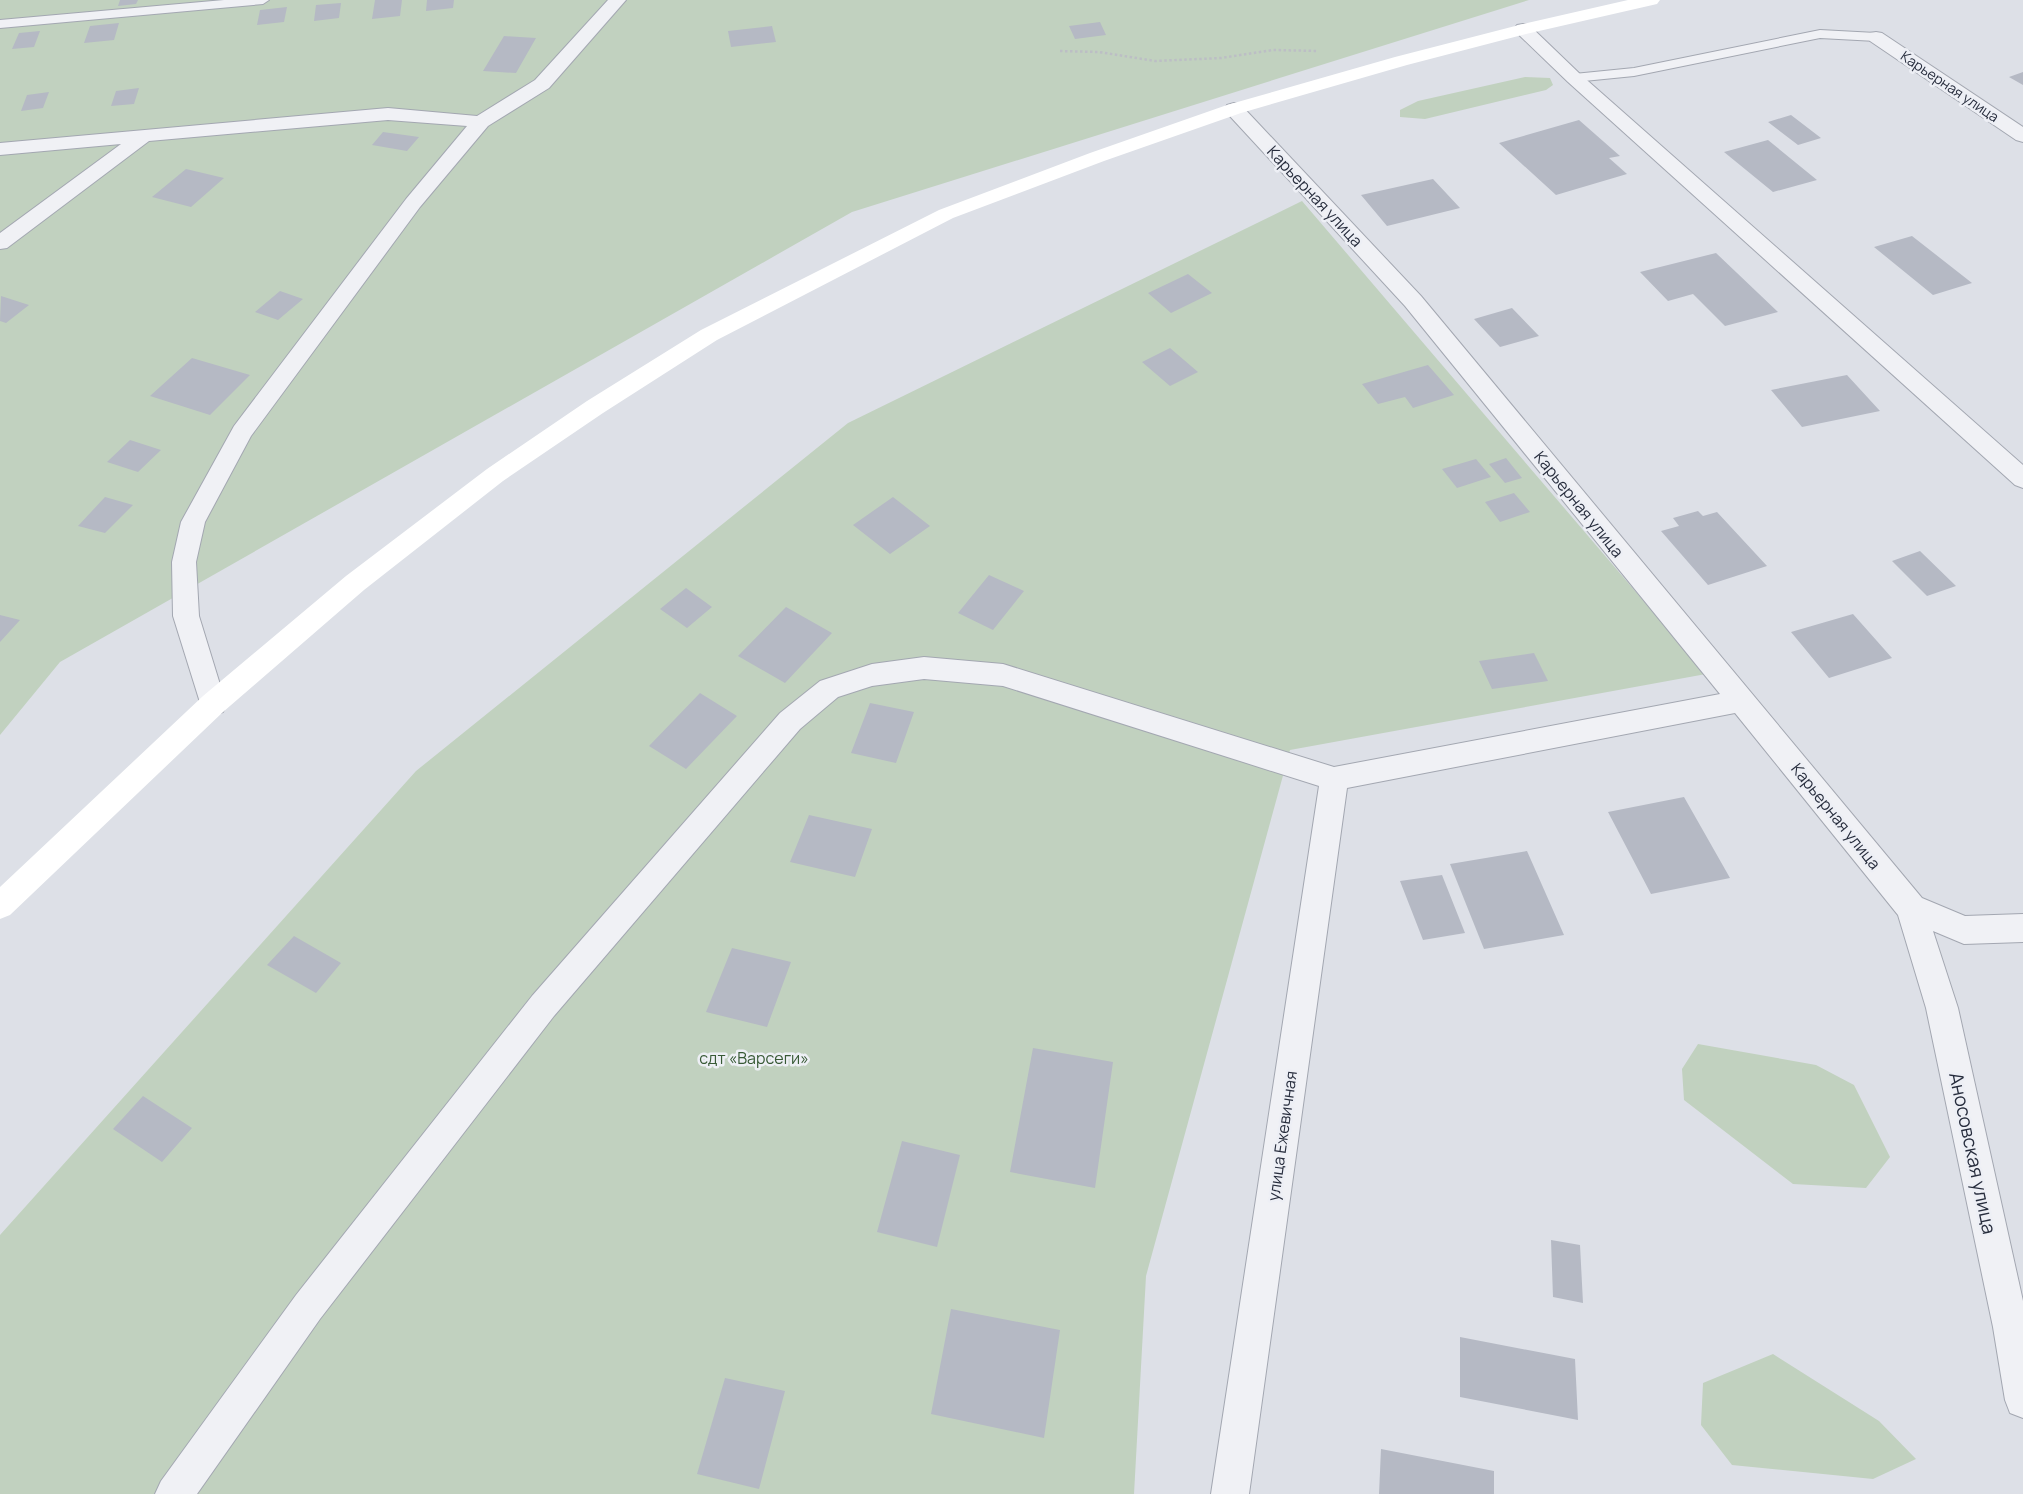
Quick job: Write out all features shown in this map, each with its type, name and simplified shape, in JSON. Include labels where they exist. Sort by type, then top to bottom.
[{"type":"main road","points":[[5,895],[214,704],[355,583],[496,475],[595,407],[709,335],[946,214],[1097,157],[1234,109],[1401,61],[1522,29],[1651,0]]},
{"type":"street","points":[[214,704],[186,616],[184,562],[193,522],[242,432],[413,203],[481,122],[542,84],[617,0]]},
{"type":"street","points":[[1522,29],[1574,78],[2023,479]]},
{"type":"street","name":"Карьерная улица","points":[[1876,37],[2023,136]]},
{"type":"street","name":"Карьерная улица","points":[[1234,109],[1413,301],[1911,908]]},
{"type":"street","points":[[0,149],[388,114],[481,122]]},
{"type":"street","points":[[0,243],[145,135]]},
{"type":"street","points":[[174,1494],[308,1307],[543,1006],[790,721],[829,690],[872,675],[924,668],[1004,676],[1334,778],[1741,700]]},
{"type":"street","name":"улица Ежевичная","points":[[1230,1494],[1334,778]]},
{"type":"street","points":[[1911,908],[1964,930],[2023,928]]},
{"type":"street","name":"Аносовская улица","points":[[1911,908],[1942,1008],[2011,1327],[2023,1400]]},
{"type":"lane","points":[[0,24],[163,5],[263,0]]},
{"type":"lane","points":[[1574,78],[1634,72],[1820,34],[1876,37]]},
{"type":"path","points":[[1060,51],[1099,52],[1155,61],[1221,58],[1273,50],[1301,49],[1322,52]]},
{"type":"green space","points":[[0,0],[1529,0],[852,212],[60,662],[0,735]]},
{"type":"green space","points":[[1525,77],[1550,78],[1553,85],[1546,90],[1425,119],[1400,117],[1400,110],[1418,101]]},
{"type":"green space","name":"сдт «Варсеги»","points":[[1302,201],[1706,674],[1290,750],[1146,1276],[1134,1494],[0,1494],[0,1235],[416,771],[848,423]]},
{"type":"green space","points":[[1698,1044],[1816,1065],[1854,1085],[1890,1157],[1866,1188],[1793,1184],[1684,1100],[1682,1069]]},
{"type":"green space","points":[[1773,1354],[1879,1421],[1916,1459],[1873,1479],[1732,1465],[1701,1425],[1703,1383]]},
{"type":"building","points":[[120,0],[138,0],[136,4],[118,6]]},
{"type":"building","points":[[375,0],[402,0],[400,16],[372,19]]},
{"type":"building","points":[[427,0],[454,0],[453,8],[426,11]]},
{"type":"building","points":[[341,3],[339,18],[314,21],[316,5]]},
{"type":"building","points":[[287,7],[284,22],[257,25],[260,10]]},
{"type":"building","points":[[1100,22],[1106,35],[1075,39],[1069,26]]},
{"type":"building","points":[[119,23],[114,40],[84,43],[90,26]]},
{"type":"building","points":[[772,26],[776,42],[731,47],[728,31]]},
{"type":"building","points":[[40,31],[34,47],[12,49],[19,33]]},
{"type":"building","points":[[504,36],[536,38],[516,73],[483,71]]},
{"type":"building","points":[[2023,72],[2023,85],[2009,77]]},
{"type":"building","points":[[139,88],[134,104],[111,106],[116,91]]},
{"type":"building","points":[[49,92],[43,108],[21,111],[27,95]]},
{"type":"building","points":[[1791,115],[1821,138],[1798,145],[1768,122]]},
{"type":"building","points":[[1579,120],[1620,156],[1609,158],[1627,174],[1556,195],[1499,143]]},
{"type":"building","points":[[383,132],[419,137],[407,151],[372,145]]},
{"type":"building","points":[[1768,140],[1817,180],[1773,192],[1724,152]]},
{"type":"building","points":[[186,169],[224,178],[191,207],[152,197]]},
{"type":"building","points":[[1433,179],[1460,208],[1387,226],[1361,195]]},
{"type":"building","points":[[1912,236],[1972,283],[1933,295],[1874,247]]},
{"type":"building","points":[[1716,253],[1778,312],[1725,326],[1693,294],[1668,301],[1640,272]]},
{"type":"building","points":[[1188,274],[1212,293],[1171,313],[1148,293]]},
{"type":"building","points":[[280,291],[303,299],[278,320],[255,312]]},
{"type":"building","points":[[1,296],[29,305],[6,323],[0,321]]},
{"type":"building","points":[[1512,308],[1539,336],[1500,347],[1474,319]]},
{"type":"building","points":[[1170,348],[1198,372],[1170,386],[1142,362]]},
{"type":"building","points":[[192,358],[250,375],[210,415],[150,396]]},
{"type":"building","points":[[1428,365],[1454,395],[1413,408],[1405,397],[1378,404],[1362,384]]},
{"type":"building","points":[[1847,375],[1880,411],[1802,427],[1771,390]]},
{"type":"building","points":[[130,440],[161,450],[138,472],[107,462]]},
{"type":"building","points":[[1506,458],[1522,478],[1505,483],[1489,464]]},
{"type":"building","points":[[1476,459],[1491,477],[1457,488],[1442,469]]},
{"type":"building","points":[[1514,493],[1530,512],[1500,522],[1485,502]]},
{"type":"building","points":[[105,497],[133,505],[105,533],[78,526]]},
{"type":"building","points":[[893,497],[930,526],[890,554],[853,525]]},
{"type":"building","points":[[1698,511],[1703,516],[1717,512],[1767,566],[1708,585],[1661,531],[1679,526],[1673,518]]},
{"type":"building","points":[[1920,551],[1956,586],[1927,596],[1892,561]]},
{"type":"building","points":[[989,575],[1024,591],[993,630],[958,613]]},
{"type":"building","points":[[686,588],[712,607],[687,628],[660,609]]},
{"type":"building","points":[[786,607],[832,633],[785,683],[738,656]]},
{"type":"building","points":[[1853,614],[1892,658],[1829,678],[1791,632]]},
{"type":"building","points":[[0,615],[20,620],[0,642]]},
{"type":"building","points":[[1534,653],[1548,681],[1492,689],[1479,661]]},
{"type":"building","points":[[700,693],[737,716],[686,769],[649,746]]},
{"type":"building","points":[[870,703],[914,712],[896,763],[851,753]]},
{"type":"building","points":[[1684,797],[1730,878],[1651,894],[1608,812]]},
{"type":"building","points":[[809,815],[872,829],[855,877],[790,862]]},
{"type":"building","points":[[1527,851],[1564,935],[1484,949],[1450,864]]},
{"type":"building","points":[[1442,875],[1465,933],[1423,940],[1400,881]]},
{"type":"building","points":[[294,936],[341,963],[316,993],[267,965]]},
{"type":"building","points":[[732,948],[791,962],[767,1027],[706,1012]]},
{"type":"building","points":[[1033,1048],[1113,1062],[1095,1188],[1010,1172]]},
{"type":"building","points":[[143,1096],[192,1128],[162,1162],[113,1129]]},
{"type":"building","points":[[902,1141],[960,1155],[937,1247],[877,1232]]},
{"type":"building","points":[[1551,1240],[1580,1245],[1583,1303],[1553,1297]]},
{"type":"building","points":[[951,1309],[1060,1330],[1044,1438],[931,1414]]},
{"type":"building","points":[[1460,1337],[1575,1359],[1578,1420],[1460,1397]]},
{"type":"building","points":[[725,1378],[785,1391],[759,1489],[697,1474]]},
{"type":"building","points":[[1381,1449],[1494,1471],[1494,1494],[1379,1494]]}]
